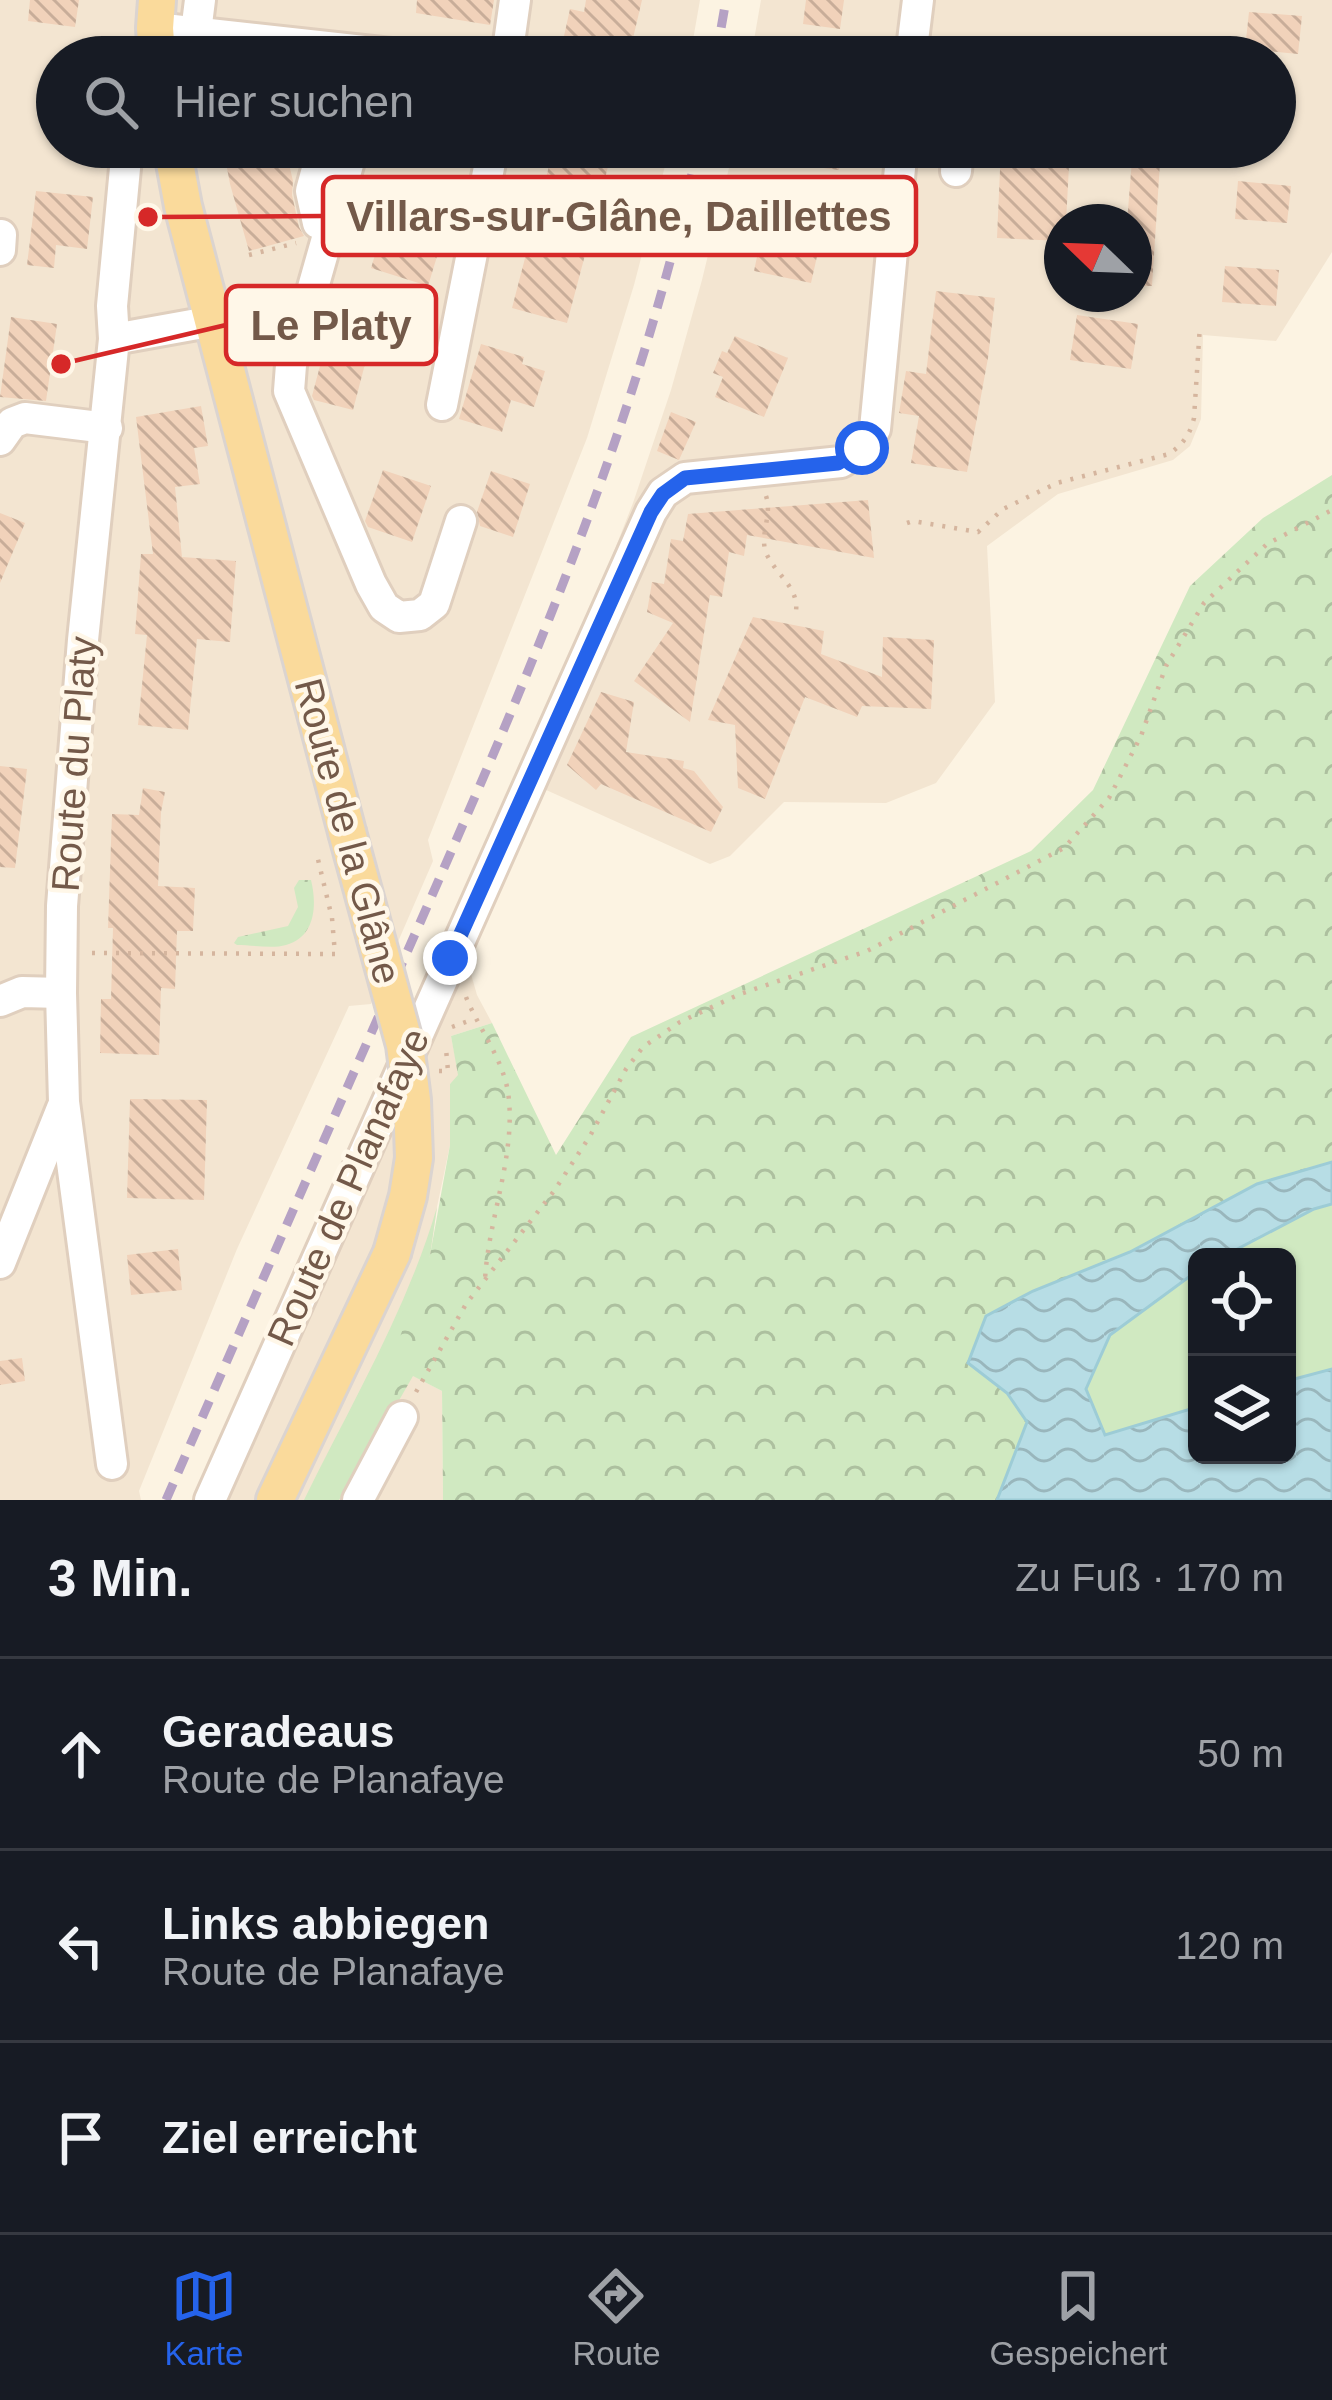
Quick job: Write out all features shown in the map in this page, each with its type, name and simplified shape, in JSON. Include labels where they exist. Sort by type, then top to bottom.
[{"type":"main road","name":"Route de la Glâne","points":[[176,168],[331,834],[404,1045],[412,1100],[414,1158],[392,1253],[275,1500]]},
{"type":"street","points":[[196,32],[200,0]]},
{"type":"street","points":[[510,36],[515,0]]},
{"type":"street","points":[[914,36],[918,0]]},
{"type":"street","points":[[162,36],[196,32],[227,36]]},
{"type":"street","name":"Route du Platy","points":[[112,1464],[64,1102],[61,993],[62,906],[82,640],[106,428],[125,168]]},
{"type":"street","points":[[317,168],[311,191],[318,223]]},
{"type":"street","points":[[347,168],[291,365],[290,391],[384,607],[399,617],[420,615],[434,604],[461,521]]},
{"type":"street","points":[[442,405],[490,168]]},
{"type":"street","name":"Route de Planafaye","points":[[210,1500],[651,512],[663,494],[685,478],[841,462],[862,448],[875,429],[900,168]]},
{"type":"street","points":[[0,250],[1,235]]},
{"type":"street","points":[[114,339],[214,321]]},
{"type":"street","points":[[0,440],[12,423],[25,418],[106,428]]},
{"type":"street","points":[[0,1001],[22,992],[61,993]]},
{"type":"street","name":"Route du Platy","points":[[0,1263],[64,1102]]},
{"type":"street","points":[[358,1500],[402,1418]]},
{"type":"path","points":[[249,255],[275,249]]},
{"type":"path","points":[[907,523],[978,532],[1003,509],[1057,483],[1169,454],[1182,445],[1194,418],[1200,325]]},
{"type":"path","points":[[750,472],[751,490],[767,496],[770,506],[763,541],[767,555],[796,595],[795,616]]},
{"type":"path","points":[[402,1418],[466,1304],[554,1191],[643,1047],[680,1022],[740,994],[867,951],[1064,848],[1109,798],[1141,736],[1166,666],[1204,603],[1267,544],[1332,510]]},
{"type":"path","points":[[80,953],[335,954],[332,918],[319,872],[331,834]]},
{"type":"path","points":[[450,958],[475,1018],[499,1059],[508,1094],[507,1152],[485,1280]]},
{"type":"path","points":[[442,1031],[475,1018]]},
{"type":"path","points":[[443,1071],[448,1071],[446,1050]]},
{"type":"shaded area","points":[[0,0],[700,0],[694,36],[36,36],[36,168],[665,168],[587,438],[428,840],[433,861],[371,1004],[349,1006],[237,1249],[139,1491],[141,1500],[0,1500]]},
{"type":"shaded area","points":[[761,0],[1332,0],[1332,252],[1276,341],[1203,335],[1201,419],[1190,446],[1173,460],[1058,494],[987,546],[995,702],[936,783],[886,803],[784,802],[730,856],[710,864],[544,789],[467,960],[477,995],[492,1023],[451,1036],[459,1076],[450,1084],[450,1145],[414,1376],[442,1391],[443,1500],[198,1500],[589,615],[671,390],[729,168],[1296,168],[1296,36],[755,36]]},
{"type":"green space","points":[[1332,475],[1332,1162],[1257,1184],[1130,1252],[1033,1291],[986,1316],[968,1363],[1007,1393],[1028,1422],[997,1500],[443,1500],[442,1391],[413,1376],[390,1416],[380,1409],[379,1394],[430,1255],[450,1145],[450,1084],[458,1075],[451,1036],[492,1023],[556,1155],[631,1037],[1031,851],[1093,790],[1190,586],[1263,518]]},
{"type":"green space","points":[[299,880],[311,880],[314,899],[312,918],[303,935],[281,946],[234,943],[238,937],[288,926],[298,907],[294,888]]},
{"type":"green space","points":[[1332,1204],[1332,1369],[1296,1379],[1296,1248],[1240,1248]]},
{"type":"green space","points":[[437,1207],[430,1255],[390,1416],[339,1500],[304,1500],[394,1320]]},
{"type":"green space","points":[[1188,1278],[1188,1410],[1105,1435],[1085,1389],[1110,1335]]},
{"type":"water","points":[[1332,1162],[1332,1204],[1239,1248],[1188,1248],[1188,1278],[1110,1335],[1086,1389],[1105,1435],[1188,1410],[1188,1464],[1296,1464],[1296,1379],[1332,1369],[1332,1500],[997,1500],[1027,1422],[1007,1393],[968,1363],[986,1316],[1033,1291],[1130,1252],[1257,1184]]},
{"type":"building","points":[[30,0],[79,0],[75,27],[28,21]]},
{"type":"building","points":[[417,0],[494,0],[490,25],[416,13]]},
{"type":"building","points":[[586,0],[642,0],[634,36],[564,36],[570,9],[584,12]]},
{"type":"building","points":[[806,0],[844,0],[840,29],[803,24]]},
{"type":"building","points":[[1249,12],[1302,16],[1298,54],[1296,36],[1246,36]]},
{"type":"building","points":[[227,168],[290,168],[304,236],[249,251]]},
{"type":"building","points":[[549,168],[608,168],[601,194],[588,191],[582,213],[576,236],[589,240],[567,323],[512,308]]},
{"type":"building","points":[[1000,168],[1069,168],[1067,204],[1044,204],[1044,240],[997,238]]},
{"type":"building","points":[[1131,168],[1160,168],[1152,286],[1152,204],[1128,204]]},
{"type":"building","points":[[1238,181],[1291,186],[1287,223],[1235,219]]},
{"type":"building","points":[[36,191],[93,197],[87,249],[56,245],[54,268],[27,265]]},
{"type":"building","points":[[392,200],[449,217],[428,286],[371,268]]},
{"type":"building","points":[[778,211],[825,221],[811,283],[754,271],[761,238],[772,241]]},
{"type":"building","points":[[1225,266],[1279,270],[1276,306],[1222,302]]},
{"type":"building","points":[[936,291],[995,298],[967,472],[911,463],[919,416],[899,413],[906,371],[926,374]]},
{"type":"building","points":[[337,302],[378,314],[353,410],[312,396]]},
{"type":"building","points":[[1077,315],[1138,324],[1131,369],[1070,360]]},
{"type":"building","points":[[11,317],[57,324],[46,401],[0,397]]},
{"type":"building","points":[[735,336],[788,358],[764,417],[715,397],[723,377],[713,373]]},
{"type":"building","points":[[481,344],[524,357],[522,364],[545,371],[534,407],[511,400],[502,432],[459,419]]},
{"type":"building","points":[[201,406],[208,446],[194,448],[200,484],[175,487],[182,557],[236,561],[230,642],[197,639],[188,730],[138,725],[147,635],[135,634],[141,554],[153,554],[136,417]]},
{"type":"building","points":[[671,412],[696,422],[679,460],[657,451]]},
{"type":"building","points":[[383,470],[431,486],[412,542],[368,527],[365,521]]},
{"type":"building","points":[[491,471],[530,484],[513,537],[480,526],[477,512]]},
{"type":"building","points":[[868,500],[874,558],[747,535],[744,556],[729,552],[722,597],[710,595],[690,722],[634,681],[673,623],[647,612],[652,582],[664,584],[671,539],[683,541],[688,514]]},
{"type":"building","points":[[0,513],[25,523],[0,583]]},
{"type":"building","points":[[753,617],[824,631],[821,654],[882,677],[883,637],[934,640],[931,709],[862,706],[857,717],[805,697],[765,799],[738,788],[735,725],[708,720]]},
{"type":"building","points":[[601,692],[634,702],[626,752],[684,761],[683,768],[694,771],[723,807],[711,832],[601,784],[596,790],[567,765]]},
{"type":"building","points":[[0,766],[27,769],[15,868],[0,867]]},
{"type":"building","points":[[143,788],[165,792],[158,886],[195,888],[193,931],[177,931],[175,989],[161,988],[159,1055],[100,1053],[101,999],[111,999],[112,814],[139,815]]},
{"type":"building","points":[[130,1099],[207,1100],[204,1200],[127,1198]]},
{"type":"building","points":[[178,1249],[182,1290],[131,1295],[127,1255]]},
{"type":"building","points":[[22,1358],[25,1381],[0,1385],[0,1361]]},
{"type":"railway","points":[[720,36],[726,0]]},
{"type":"railway","points":[[166,1500],[541,639],[645,349],[693,168]]},
{"type":"place","name":"Villars-sur-Glâne, Daillettes","points":[[148,217]]},
{"type":"place","name":"Le Platy","points":[[61,364]]},
{"type":"route","points":[[450,958],[663,494],[685,478],[838,463],[862,448]]}]
